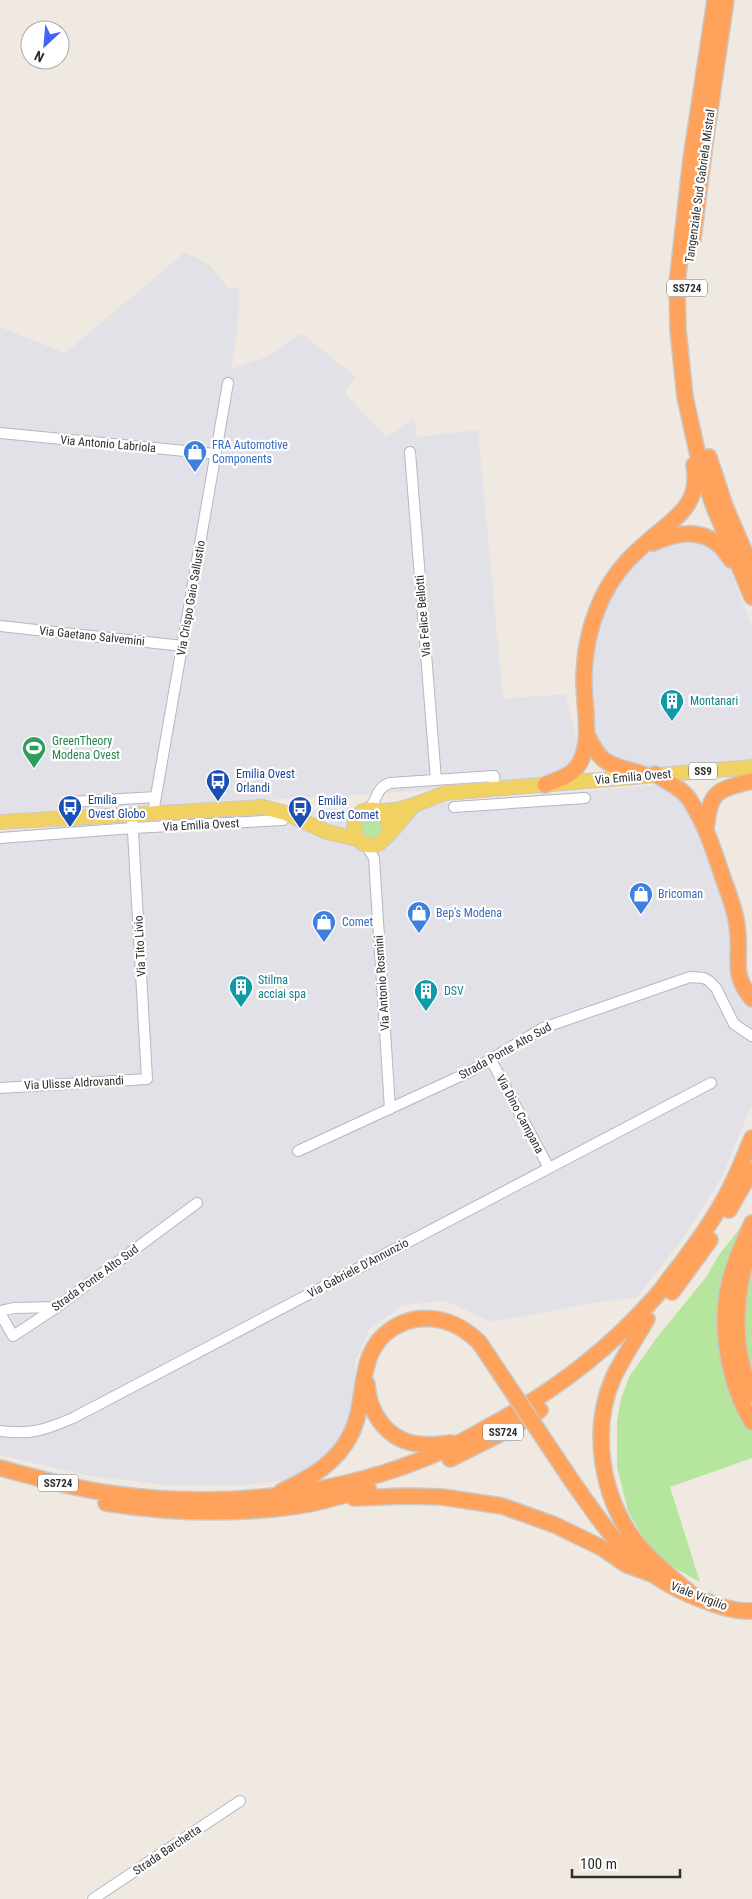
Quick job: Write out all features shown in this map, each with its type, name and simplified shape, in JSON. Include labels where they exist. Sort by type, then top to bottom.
[{"type":"highway","name":"Tangenziale Sud Gabriela Mistral","points":[[686,407],[678,330],[677,284],[691,160],[715,0]]},
{"type":"highway","name":"Tangenziale Sud Gabriela Mistral","points":[[712,468],[702,432],[691,374],[687,284],[726,0]]},
{"type":"highway","points":[[545,785],[572,772],[585,752],[585,654],[594,616],[600,601],[611,582],[630,559],[653,537],[679,517],[687,507],[692,494],[695,475],[685,425],[686,407]]},
{"type":"highway","name":"SS724","points":[[686,407],[709,494],[752,597]]},
{"type":"highway","points":[[712,468],[725,491],[742,533],[752,549]]},
{"type":"highway","name":"SS724","points":[[712,468],[725,506],[752,569]]},
{"type":"highway","points":[[643,548],[678,534],[698,534],[707,537],[727,553],[742,586],[752,601]]},
{"type":"highway","points":[[586,733],[605,762],[615,767],[650,775],[684,793],[691,801],[706,829],[735,912],[738,934],[737,964],[739,980],[752,999]]},
{"type":"highway","points":[[706,829],[709,804],[719,792],[730,786],[752,781]]},
{"type":"highway","points":[[737,964],[744,978],[752,987]]},
{"type":"highway","name":"SS724","points":[[0,1468],[67,1486],[117,1495],[238,1499],[300,1493],[363,1480],[417,1462],[463,1442],[531,1403],[566,1380],[596,1355],[656,1296],[702,1236],[725,1197],[752,1138]]},
{"type":"highway","name":"SS724","points":[[0,1478],[92,1501],[160,1510],[263,1510],[333,1499],[396,1480],[444,1462],[506,1431],[572,1387],[647,1320],[696,1261],[728,1213],[752,1170]]},
{"type":"highway","points":[[752,1223],[739,1252],[731,1277],[726,1310],[730,1367],[743,1407],[752,1422]]},
{"type":"highway","points":[[752,1248],[747,1259],[741,1290],[738,1316],[738,1343],[742,1368],[752,1394]]},
{"type":"highway","points":[[272,1496],[321,1470],[342,1449],[357,1419],[366,1365],[376,1342],[400,1324],[414,1319],[429,1317],[452,1322],[466,1330],[479,1342],[601,1523],[630,1558],[649,1573]]},
{"type":"highway","points":[[647,1320],[614,1376],[603,1411],[600,1450],[608,1486],[621,1520],[649,1556],[694,1597]]},
{"type":"highway","points":[[366,1365],[368,1395],[377,1418],[395,1436],[421,1445],[463,1442]]},
{"type":"highway","points":[[333,1499],[407,1496],[442,1497],[502,1506],[555,1525],[602,1548],[627,1565],[649,1573]]},
{"type":"highway","name":"Viale Virgilio","points":[[649,1573],[671,1587],[694,1597],[725,1608],[752,1611]]},
{"type":"main road","name":"Via Emilia Ovest","points":[[375,808],[393,811],[446,792],[752,767]]},
{"type":"main road","name":"Via Emilia Ovest","points":[[385,838],[415,804]]},
{"type":"main road","name":"Via Emilia Ovest","points":[[0,822],[263,807],[285,813],[327,832],[362,842]]},
{"type":"main road","points":[[375,808],[389,821],[385,838],[374,845],[362,842],[353,828],[356,818],[361,812],[375,808]]},
{"type":"main road","name":"Via Emilia Ovest","points":[[311,824],[327,828],[341,826],[356,818]]},
{"type":"street","name":"Via Crispo Gaio Sallustio","points":[[153,813],[228,382]]},
{"type":"street","name":"Via Antonio Labriola","points":[[0,433],[216,454]]},
{"type":"street","name":"Via Felice Bellotti","points":[[410,452],[436,780]]},
{"type":"street","name":"Via Gaetano Salvemini","points":[[0,626],[183,646]]},
{"type":"street","points":[[375,808],[380,788],[390,783],[494,776],[495,788]]},
{"type":"street","points":[[545,785],[546,800]]},
{"type":"street","points":[[71,802],[156,797]]},
{"type":"street","name":"Via Emilia Ovest","points":[[454,808],[585,798]]},
{"type":"street","name":"Via Tito Livio","points":[[132,814],[147,1079]]},
{"type":"street","name":"Via Emilia Ovest","points":[[0,838],[133,828],[283,820]]},
{"type":"street","points":[[374,858],[376,850],[385,838]]},
{"type":"street","points":[[362,842],[371,850],[374,858]]},
{"type":"street","name":"Via Antonio Rosmini","points":[[374,858],[390,1108]]},
{"type":"street","name":"Strada Ponte Alto Sud","points":[[298,1151],[491,1060],[543,1028],[690,977],[704,978],[716,988],[734,1024],[752,1036]]},
{"type":"street","name":"Via Dino Campana","points":[[491,1060],[549,1168]]},
{"type":"street","name":"Via Ulisse Aldrovandi","points":[[0,1088],[147,1079]]},
{"type":"street","name":"Via Gabriele D'Annunzio","points":[[0,1431],[24,1433],[50,1428],[73,1418],[711,1083]]},
{"type":"street","name":"Strada Ponte Alto Sud","points":[[0,1312],[13,1336],[57,1307],[197,1203]]},
{"type":"street","points":[[0,1312],[14,1308],[57,1307]]},
{"type":"street","name":"Strada Barchetta","points":[[93,1899],[240,1801]]},
{"type":"shaded area","points":[[185,252],[211,266],[228,288],[239,289],[238,326],[231,369],[269,356],[301,333],[356,377],[344,392],[386,437],[414,419],[417,437],[478,430],[503,699],[566,694],[579,753],[563,774],[532,781],[374,794],[0,814],[0,327],[65,353]]},
{"type":"shaded area","points":[[693,538],[712,545],[729,567],[752,626],[752,759],[630,769],[597,746],[591,714],[590,657],[599,623],[610,594],[629,568],[655,547]]},
{"type":"shaded area","points":[[660,786],[674,791],[689,805],[732,916],[745,998],[752,1008],[752,1104],[722,1177],[681,1241],[637,1297],[593,1303],[492,1322],[445,1301],[402,1305],[369,1330],[355,1362],[354,1393],[347,1428],[324,1460],[286,1480],[245,1485],[173,1486],[90,1476],[0,1455],[0,831],[425,804]]},
{"type":"green space","points":[[375,815],[382,820],[384,829],[377,839],[365,838],[359,825],[363,818]]},
{"type":"green space","points":[[752,1213],[752,1458],[670,1487],[700,1582],[675,1568],[649,1548],[628,1511],[617,1467],[617,1421],[621,1399],[629,1377],[655,1340],[707,1276],[718,1256]]},
{"type":"place","name":"FRA Automotive Components","points":[[195,473]]},
{"type":"place","name":"Montanari","points":[[672,722]]},
{"type":"place","name":"GreenTheory Modena Ovest","points":[[34,769]]},
{"type":"place","name":"Emilia Ovest Orlandi","points":[[218,802]]},
{"type":"place","name":"Emilia Ovest Globo","points":[[70,828]]},
{"type":"place","name":"Emilia Ovest Comet","points":[[300,829]]},
{"type":"place","name":"Bricoman","points":[[641,915]]},
{"type":"place","name":"Bep's Modena","points":[[419,934]]},
{"type":"place","name":"Comet","points":[[324,943]]},
{"type":"place","name":"Stilma acciai spa","points":[[241,1008]]},
{"type":"place","name":"DSV","points":[[426,1012]]}]
